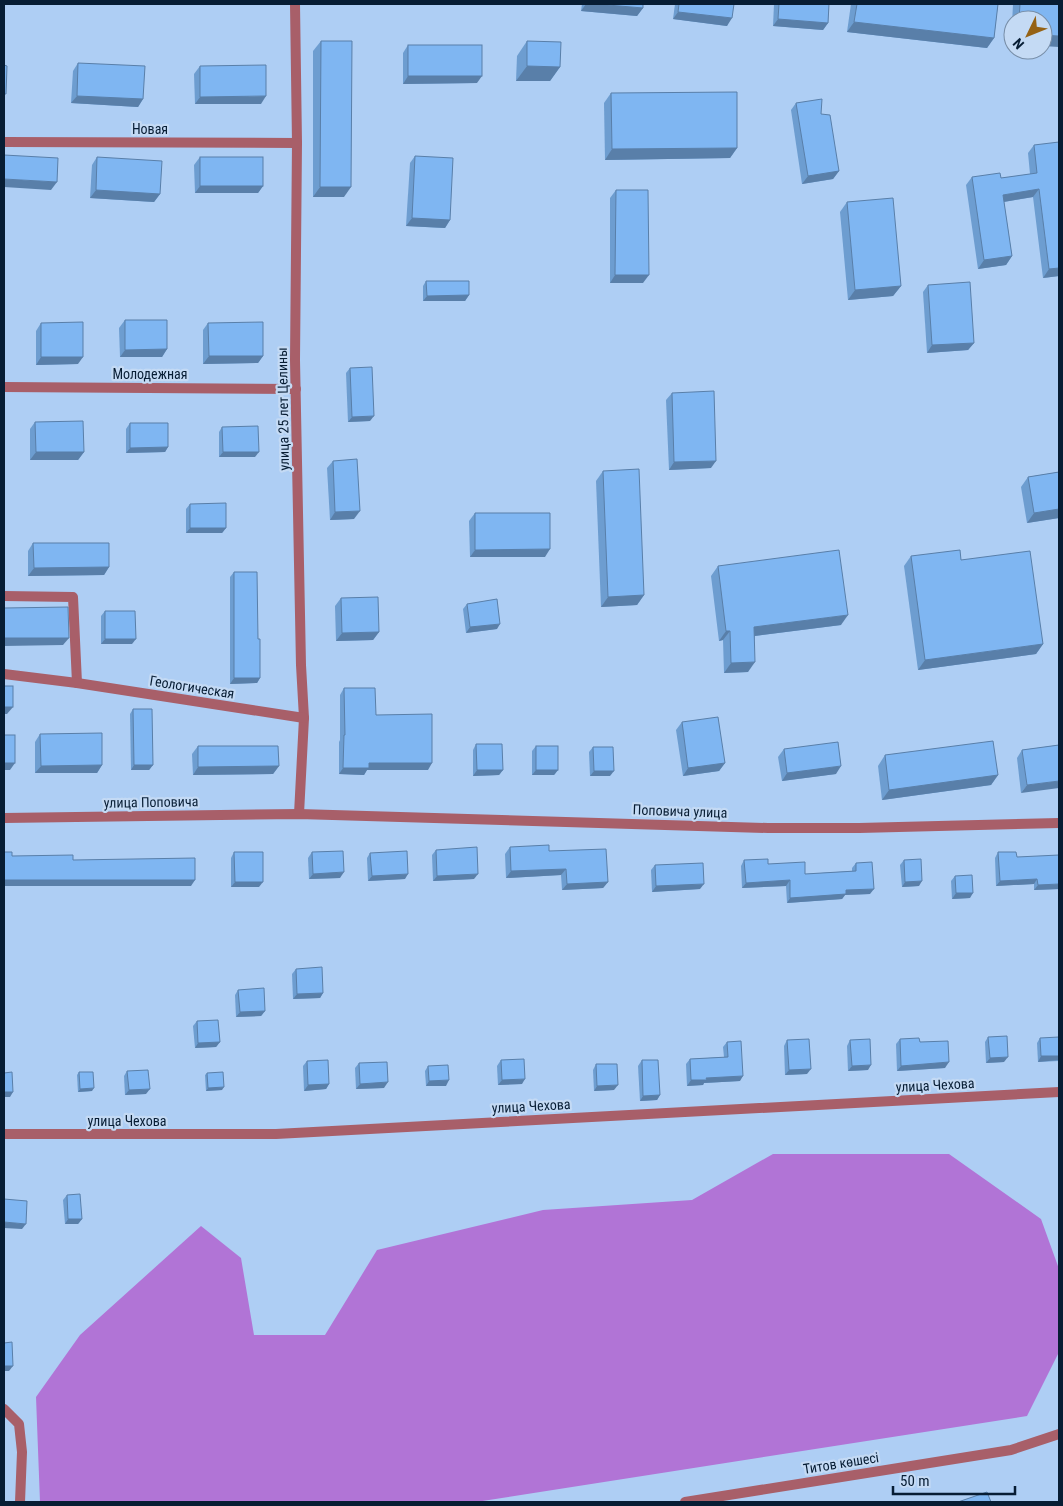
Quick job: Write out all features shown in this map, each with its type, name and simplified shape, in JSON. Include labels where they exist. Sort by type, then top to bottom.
[{"type":"street","name":"улица 25 лет Целины","points":[[295,4],[297,143],[296,389],[304,718],[299,814]]},
{"type":"street","name":"Новая","points":[[4,142],[297,143]]},
{"type":"street","name":"Молодежная","points":[[4,387],[296,389]]},
{"type":"street","points":[[4,596],[72,597],[77,683]]},
{"type":"street","name":"Геологическая","points":[[4,674],[77,683],[304,718]]},
{"type":"street","name":"улица Поповича","points":[[4,818],[299,814]]},
{"type":"street","name":"Поповича улица","points":[[299,814],[778,828],[1059,823]]},
{"type":"street","name":"улица Чехова","points":[[4,1134],[276,1134],[1059,1092]]},
{"type":"street","points":[[4,1410],[18,1424],[22,1452],[20,1502]]},
{"type":"street","name":"Титов көшесі","points":[[685,1502],[1011,1450],[1059,1434]]},
{"type":"shaded area","points":[[773,1154],[949,1154],[1041,1219],[1059,1269],[1059,1352],[1027,1416],[476,1502],[40,1502],[36,1397],[80,1335],[201,1226],[241,1258],[254,1335],[325,1335],[377,1250],[543,1210],[692,1200]]},
{"type":"building","points":[[596,4],[643,4],[643,8]]},
{"type":"building","points":[[679,4],[734,4],[732,18],[678,12]]},
{"type":"building","points":[[779,4],[829,4],[828,23],[778,19]]},
{"type":"building","points":[[857,4],[998,4],[994,38],[854,22]]},
{"type":"building","points":[[1020,4],[1059,4],[1059,36],[1053,36],[1053,10],[1020,10]]},
{"type":"building","points":[[321,41],[352,41],[351,187],[320,187]]},
{"type":"building","points":[[527,41],[561,42],[560,67],[527,66]]},
{"type":"building","points":[[408,45],[482,45],[482,76],[408,76]]},
{"type":"building","points":[[78,63],[145,66],[143,99],[77,96]]},
{"type":"building","points":[[4,65],[7,66],[6,94],[4,94]]},
{"type":"building","points":[[266,65],[266,96],[200,97],[200,66]]},
{"type":"building","points":[[737,92],[737,148],[612,149],[611,93]]},
{"type":"building","points":[[822,99],[821,114],[830,115],[839,171],[808,176],[796,103]]},
{"type":"building","points":[[1059,142],[1059,268],[1049,269],[1039,189],[1003,195],[1012,256],[984,260],[972,177],[1000,173],[1001,178],[1037,173],[1034,145]]},
{"type":"building","points":[[4,155],[58,158],[57,182],[4,179]]},
{"type":"building","points":[[415,156],[453,158],[450,220],[412,218]]},
{"type":"building","points":[[97,157],[162,161],[160,194],[96,190]]},
{"type":"building","points":[[200,157],[263,157],[263,186],[200,186]]},
{"type":"building","points":[[616,190],[648,190],[649,275],[615,275]]},
{"type":"building","points":[[893,198],[901,286],[855,290],[847,202]]},
{"type":"building","points":[[426,281],[469,281],[469,295],[427,296]]},
{"type":"building","points":[[970,282],[974,343],[932,345],[928,285]]},
{"type":"building","points":[[125,320],[167,320],[167,349],[125,350]]},
{"type":"building","points":[[83,322],[83,357],[41,357],[41,323]]},
{"type":"building","points":[[263,322],[263,356],[209,356],[208,323]]},
{"type":"building","points":[[372,367],[374,416],[352,417],[350,368]]},
{"type":"building","points":[[714,391],[716,461],[674,462],[672,393]]},
{"type":"building","points":[[83,421],[84,452],[36,452],[35,422]]},
{"type":"building","points":[[130,423],[168,423],[168,447],[130,448]]},
{"type":"building","points":[[258,426],[259,452],[223,452],[222,427]]},
{"type":"building","points":[[357,459],[360,511],[335,512],[333,461]]},
{"type":"building","points":[[639,469],[644,595],[608,597],[603,471]]},
{"type":"building","points":[[1059,472],[1059,509],[1034,513],[1028,477]]},
{"type":"building","points":[[226,503],[226,528],[190,528],[190,504]]},
{"type":"building","points":[[475,513],[550,513],[550,549],[475,550]]},
{"type":"building","points":[[33,543],[109,543],[109,567],[34,568]]},
{"type":"building","points":[[839,550],[848,615],[754,627],[755,662],[731,663],[730,631],[726,631],[718,566]]},
{"type":"building","points":[[960,550],[961,560],[1030,551],[1043,644],[925,660],[911,556]]},
{"type":"building","points":[[234,572],[257,572],[260,678],[234,678]]},
{"type":"building","points":[[378,597],[379,632],[342,633],[341,598]]},
{"type":"building","points":[[497,599],[500,624],[470,627],[467,604]]},
{"type":"building","points":[[68,607],[69,638],[4,638],[4,608]]},
{"type":"building","points":[[105,611],[135,611],[136,639],[105,639]]},
{"type":"building","points":[[4,686],[13,686],[13,707],[4,707]]},
{"type":"building","points":[[344,688],[375,688],[376,715],[432,714],[432,763],[369,763],[369,768],[343,768],[345,735]]},
{"type":"building","points":[[133,709],[152,709],[153,765],[134,765]]},
{"type":"building","points":[[718,717],[725,763],[688,768],[682,722]]},
{"type":"building","points":[[102,733],[102,765],[41,766],[40,734]]},
{"type":"building","points":[[4,735],[15,735],[15,763],[4,763]]},
{"type":"building","points":[[993,741],[998,775],[889,790],[885,755]]},
{"type":"building","points":[[838,742],[841,766],[787,773],[784,749]]},
{"type":"building","points":[[476,744],[502,744],[503,770],[477,770]]},
{"type":"building","points":[[1059,745],[1059,781],[1027,785],[1022,750]]},
{"type":"building","points":[[198,746],[278,746],[279,766],[198,767]]},
{"type":"building","points":[[536,746],[558,746],[558,770],[536,770]]},
{"type":"building","points":[[593,747],[613,747],[614,771],[594,771]]},
{"type":"building","points":[[549,845],[549,851],[606,849],[608,882],[567,884],[566,869],[511,871],[510,847]]},
{"type":"building","points":[[477,847],[478,874],[437,876],[436,850]]},
{"type":"building","points":[[343,851],[344,872],[313,874],[312,852]]},
{"type":"building","points":[[407,851],[408,874],[372,876],[370,853]]},
{"type":"building","points":[[4,852],[12,852],[12,856],[73,855],[73,860],[195,858],[195,880],[4,880]]},
{"type":"building","points":[[234,852],[263,852],[263,882],[235,882]]},
{"type":"building","points":[[998,852],[1016,852],[1017,857],[1059,855],[1059,884],[1038,885],[1037,879],[1000,881]]},
{"type":"building","points":[[768,859],[768,864],[805,862],[805,874],[856,871],[856,863],[872,862],[874,889],[846,890],[846,894],[790,898],[790,880],[746,883],[744,860]]},
{"type":"building","points":[[921,859],[922,881],[905,882],[904,860]]},
{"type":"building","points":[[703,863],[704,884],[656,886],[655,865]]},
{"type":"building","points":[[972,875],[973,893],[956,893],[955,876]]},
{"type":"building","points":[[322,967],[323,993],[297,994],[296,969]]},
{"type":"building","points":[[264,988],[265,1011],[240,1012],[238,990]]},
{"type":"building","points":[[218,1020],[220,1042],[198,1043],[197,1021]]},
{"type":"building","points":[[1007,1036],[1008,1057],[990,1058],[988,1037]]},
{"type":"building","points":[[1059,1037],[1059,1056],[1041,1056],[1040,1038]]},
{"type":"building","points":[[919,1038],[920,1042],[948,1041],[949,1062],[901,1066],[900,1039]]},
{"type":"building","points":[[809,1039],[811,1069],[789,1070],[787,1040]]},
{"type":"building","points":[[870,1039],[871,1065],[852,1066],[850,1040]]},
{"type":"building","points":[[741,1041],[743,1076],[691,1080],[690,1059],[728,1057],[727,1042]]},
{"type":"building","points":[[524,1059],[525,1079],[502,1080],[501,1060]]},
{"type":"building","points":[[328,1060],[329,1084],[308,1085],[307,1061]]},
{"type":"building","points":[[642,1060],[658,1060],[660,1095],[643,1096]]},
{"type":"building","points":[[387,1062],[388,1082],[360,1084],[359,1063]]},
{"type":"building","points":[[596,1064],[617,1064],[618,1085],[597,1086]]},
{"type":"building","points":[[448,1065],[449,1080],[429,1081],[428,1066]]},
{"type":"building","points":[[148,1070],[150,1089],[129,1090],[127,1071]]},
{"type":"building","points":[[12,1072],[13,1092],[4,1092],[4,1073]]},
{"type":"building","points":[[79,1072],[93,1072],[94,1088],[80,1089]]},
{"type":"building","points":[[223,1072],[224,1087],[208,1088],[207,1073]]},
{"type":"building","points":[[80,1194],[82,1219],[68,1219],[67,1195]]},
{"type":"building","points":[[4,1199],[27,1201],[26,1224],[4,1222]]},
{"type":"building","points":[[12,1342],[13,1366],[4,1366],[4,1343]]},
{"type":"building","points":[[987,1492],[991,1502],[958,1502]]}]
